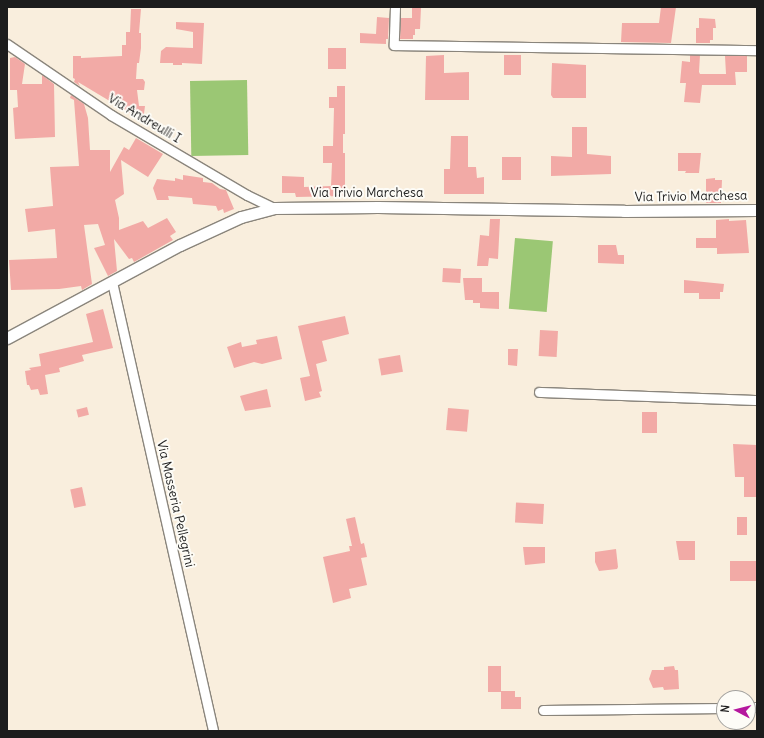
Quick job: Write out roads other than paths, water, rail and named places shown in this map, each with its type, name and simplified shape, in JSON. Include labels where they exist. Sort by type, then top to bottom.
[{"type":"street","points":[[395,7],[394,45],[757,50]]},
{"type":"street","name":"Via Andreulli I","points":[[7,44],[111,115],[241,191],[274,208]]},
{"type":"street","name":"Via Trivio Marchesa","points":[[7,338],[180,245],[241,217],[274,208],[378,207],[624,211],[757,210]]},
{"type":"street","name":"Via Masseria Pellegrini","points":[[112,282],[213,731]]},
{"type":"street","points":[[539,392],[757,400]]},
{"type":"street","points":[[543,710],[716,708]]}]
